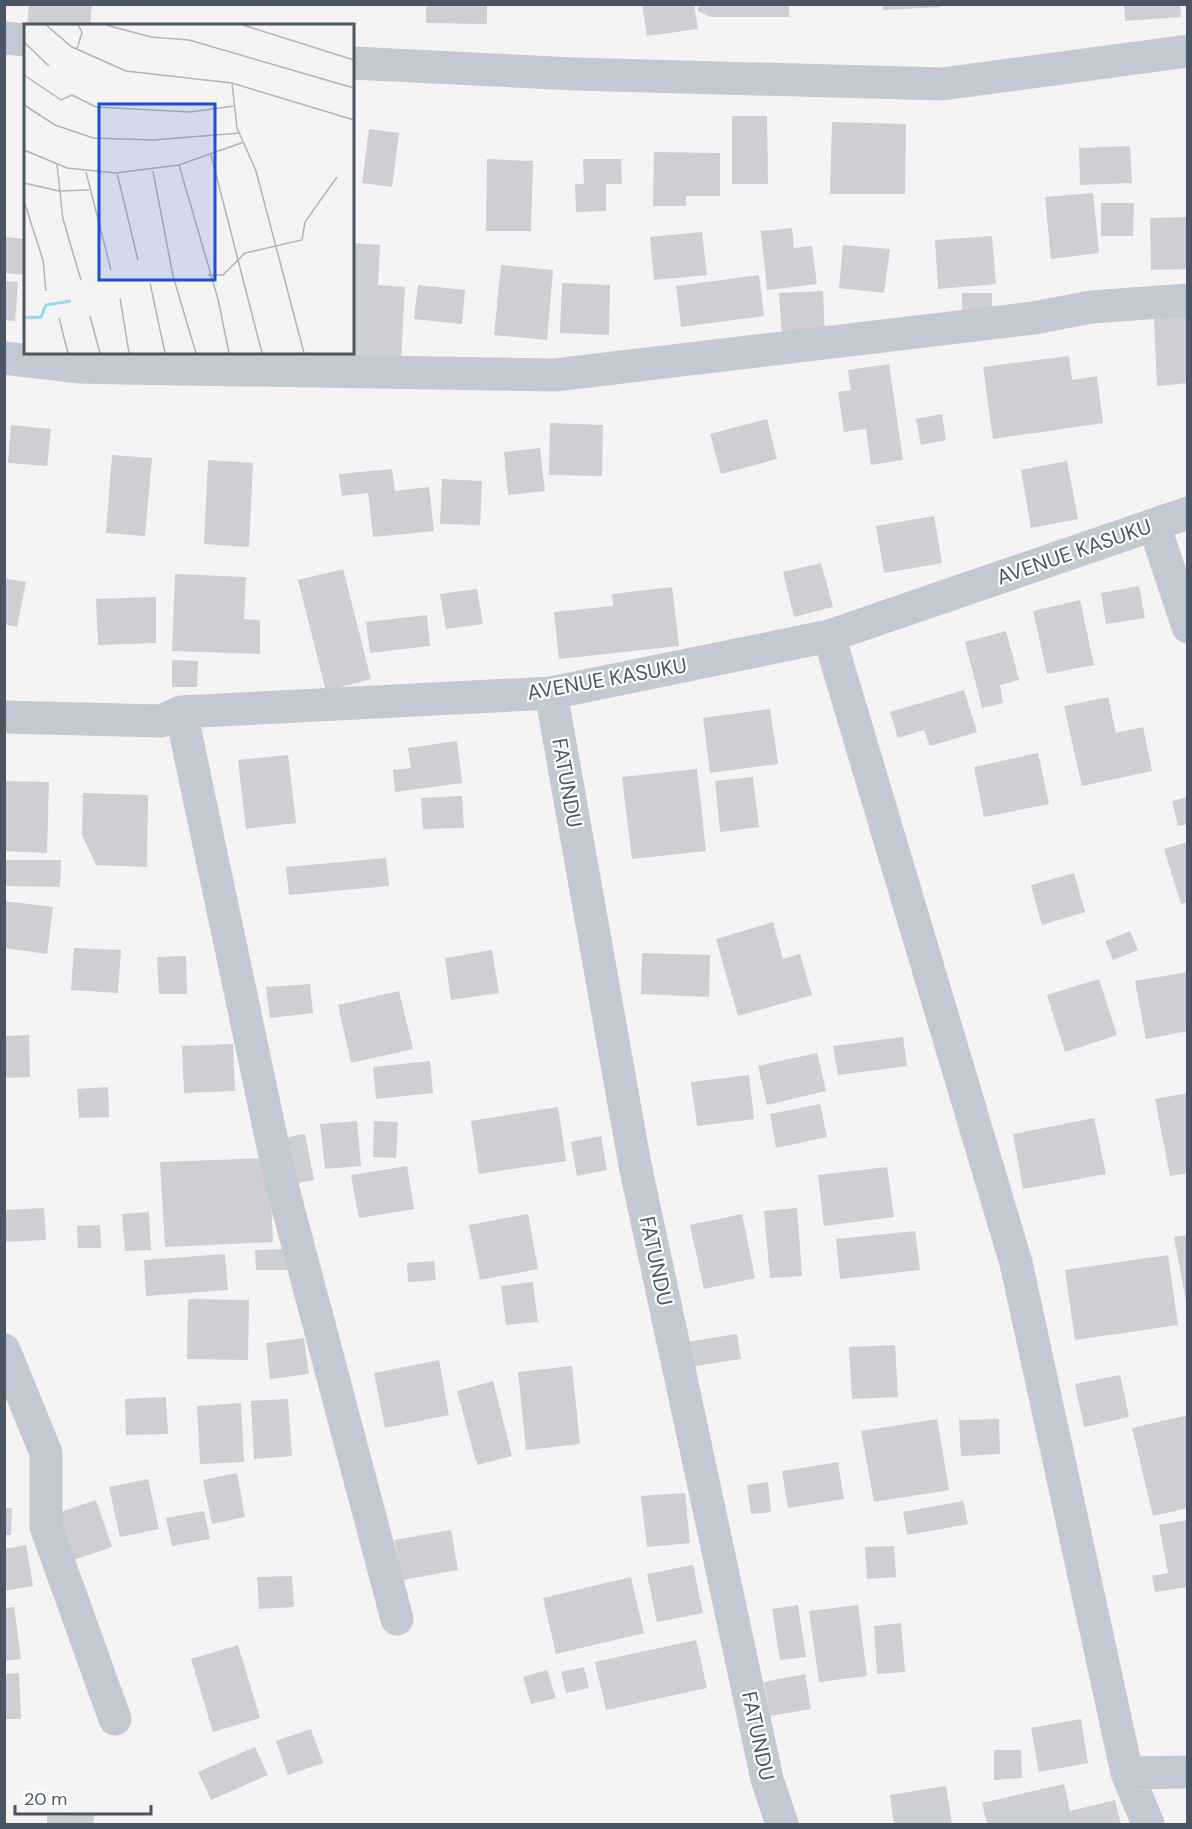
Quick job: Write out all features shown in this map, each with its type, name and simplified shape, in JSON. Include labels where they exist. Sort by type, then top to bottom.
[{"type":"street","points":[[4,38],[24,40]]},
{"type":"street","points":[[354,63],[575,74],[942,84],[1188,51]]},
{"type":"street","points":[[4,358],[80,367],[555,375],[1034,318],[1091,307],[1188,300]]},
{"type":"street","name":"AVENUE KASUKU","points":[[4,717],[161,721],[181,712],[551,693],[829,636],[1188,513]]},
{"type":"street","points":[[1154,525],[1188,627]]},
{"type":"street","points":[[829,636],[1016,1263],[1127,1773],[1148,1824]]},
{"type":"street","name":"FATUNDU","points":[[551,693],[635,1165],[767,1779],[782,1824]]},
{"type":"street","points":[[181,712],[278,1170],[397,1619]]},
{"type":"street","points":[[4,1350],[46,1453],[46,1527],[116,1719]]},
{"type":"street","points":[[1127,1773],[1188,1772]]},
{"type":"building","points":[[29,4],[92,4],[90,24],[27,24]]},
{"type":"building","points":[[426,4],[487,4],[487,24],[426,23]]},
{"type":"building","points":[[642,4],[694,4],[698,29],[647,36]]},
{"type":"building","points":[[698,4],[789,4],[789,17],[710,17],[698,11]]},
{"type":"building","points":[[882,4],[941,4],[941,7],[883,10]]},
{"type":"building","points":[[1124,4],[1180,4],[1181,17],[1125,21]]},
{"type":"building","points":[[732,116],[767,116],[768,184],[732,184]]},
{"type":"building","points":[[832,122],[906,124],[905,194],[830,194]]},
{"type":"building","points":[[369,129],[399,133],[392,187],[362,183]]},
{"type":"building","points":[[1130,146],[1132,183],[1080,185],[1079,148]]},
{"type":"building","points":[[654,152],[720,153],[720,196],[686,196],[686,206],[653,206]]},
{"type":"building","points":[[487,159],[533,161],[531,231],[486,231]]},
{"type":"building","points":[[583,159],[621,159],[622,184],[606,184],[606,211],[576,212],[575,184],[584,184]]},
{"type":"building","points":[[1093,193],[1099,253],[1051,259],[1045,197]]},
{"type":"building","points":[[1101,203],[1134,203],[1133,236],[1101,236]]},
{"type":"building","points":[[1188,217],[1188,269],[1151,270],[1150,218]]},
{"type":"building","points":[[792,228],[794,248],[812,246],[817,284],[767,290],[761,231]]},
{"type":"building","points":[[702,232],[707,275],[654,280],[650,237]]},
{"type":"building","points":[[992,236],[996,284],[938,289],[935,240]]},
{"type":"building","points":[[4,237],[24,239],[24,275],[4,273]]},
{"type":"building","points":[[354,243],[380,245],[378,285],[405,287],[401,359],[330,355],[354,354]]},
{"type":"building","points":[[843,245],[890,249],[884,293],[839,288]]},
{"type":"building","points":[[501,265],[553,270],[547,340],[494,335]]},
{"type":"building","points":[[759,275],[764,316],[681,327],[676,286]]},
{"type":"building","points":[[4,281],[18,282],[15,321],[4,320]]},
{"type":"building","points":[[562,283],[610,285],[609,335],[560,333]]},
{"type":"building","points":[[418,285],[465,290],[462,324],[414,319]]},
{"type":"building","points":[[823,291],[825,337],[782,339],[779,293]]},
{"type":"building","points":[[962,293],[992,293],[992,314],[962,314]]},
{"type":"building","points":[[1188,316],[1188,383],[1157,386],[1154,318]]},
{"type":"building","points":[[1069,356],[1072,380],[1097,376],[1103,423],[993,439],[983,367]]},
{"type":"building","points":[[889,364],[903,460],[871,465],[866,429],[844,432],[838,392],[851,390],[848,370]]},
{"type":"building","points":[[942,414],[946,440],[921,445],[916,419]]},
{"type":"building","points":[[767,419],[777,459],[721,474],[710,434]]},
{"type":"building","points":[[550,423],[603,425],[602,476],[549,475]]},
{"type":"building","points":[[11,425],[51,429],[47,466],[8,463]]},
{"type":"building","points":[[540,448],[545,491],[508,495],[504,452]]},
{"type":"building","points":[[112,455],[152,458],[145,536],[106,533]]},
{"type":"building","points":[[208,460],[253,463],[249,547],[204,544]]},
{"type":"building","points":[[1067,461],[1078,519],[1031,528],[1021,470]]},
{"type":"building","points":[[392,469],[395,491],[429,487],[434,531],[373,537],[368,493],[342,496],[339,474]]},
{"type":"building","points":[[442,479],[482,481],[480,525],[440,524]]},
{"type":"building","points":[[934,516],[942,563],[884,573],[876,526]]},
{"type":"building","points":[[821,563],[833,607],[794,617],[783,572]]},
{"type":"building","points":[[343,569],[371,679],[326,691],[298,580]]},
{"type":"building","points":[[175,574],[246,577],[244,619],[260,620],[260,654],[172,651]]},
{"type":"building","points":[[4,578],[26,582],[17,627],[4,624]]},
{"type":"building","points":[[1139,586],[1145,618],[1106,624],[1101,593]]},
{"type":"building","points":[[672,587],[679,646],[559,659],[554,612],[613,606],[612,594]]},
{"type":"building","points":[[477,589],[483,624],[446,629],[440,594]]},
{"type":"building","points":[[156,597],[156,643],[98,645],[96,599]]},
{"type":"building","points":[[1080,600],[1094,665],[1047,674],[1033,611]]},
{"type":"building","points":[[427,615],[430,646],[370,653],[366,622]]},
{"type":"building","points":[[1006,631],[1019,680],[1000,685],[1003,703],[982,708],[965,642]]},
{"type":"building","points":[[172,660],[198,661],[197,687],[172,687]]},
{"type":"building","points":[[964,690],[977,732],[930,746],[924,730],[898,738],[890,712]]},
{"type":"building","points":[[1108,697],[1116,733],[1143,727],[1152,771],[1082,786],[1064,706]]},
{"type":"building","points":[[770,709],[778,764],[710,773],[703,718]]},
{"type":"building","points":[[457,741],[462,783],[395,792],[393,770],[411,768],[408,748]]},
{"type":"building","points":[[1038,753],[1049,804],[984,817],[974,767]]},
{"type":"building","points":[[288,755],[296,823],[246,829],[238,760]]},
{"type":"building","points":[[697,769],[706,851],[632,859],[622,777]]},
{"type":"building","points":[[753,777],[759,827],[720,832],[715,781]]},
{"type":"building","points":[[4,781],[49,782],[47,853],[4,851]]},
{"type":"building","points":[[83,793],[148,795],[147,867],[96,865],[82,835]]},
{"type":"building","points":[[462,796],[464,828],[423,829],[421,798]]},
{"type":"building","points":[[1188,797],[1188,824],[1178,826],[1172,801]]},
{"type":"building","points":[[1188,842],[1188,902],[1181,904],[1164,849]]},
{"type":"building","points":[[386,858],[389,886],[289,895],[286,867]]},
{"type":"building","points":[[4,860],[61,860],[60,887],[4,886]]},
{"type":"building","points":[[1074,873],[1085,912],[1042,925],[1031,885]]},
{"type":"building","points":[[4,901],[53,907],[47,954],[4,948]]},
{"type":"building","points":[[773,922],[783,959],[800,954],[812,995],[738,1016],[716,939]]},
{"type":"building","points":[[1130,931],[1138,950],[1113,960],[1105,941]]},
{"type":"building","points":[[74,948],[121,950],[118,993],[71,990]]},
{"type":"building","points":[[492,950],[499,993],[451,1000],[445,958]]},
{"type":"building","points":[[642,953],[710,955],[709,997],[641,994]]},
{"type":"building","points":[[186,956],[187,994],[159,994],[157,957]]},
{"type":"building","points":[[1188,972],[1188,1031],[1146,1039],[1135,981]]},
{"type":"building","points":[[1099,979],[1117,1035],[1065,1052],[1047,995]]},
{"type":"building","points":[[310,984],[313,1013],[270,1018],[266,987]]},
{"type":"building","points":[[399,991],[413,1049],[351,1063],[338,1005]]},
{"type":"building","points":[[29,1035],[30,1077],[4,1078],[4,1036]]},
{"type":"building","points":[[903,1037],[907,1066],[838,1075],[833,1046]]},
{"type":"building","points":[[233,1044],[235,1091],[184,1093],[182,1046]]},
{"type":"building","points":[[817,1053],[826,1091],[767,1105],[758,1066]]},
{"type":"building","points":[[430,1061],[433,1093],[376,1099],[373,1067]]},
{"type":"building","points":[[749,1075],[754,1119],[697,1126],[691,1082]]},
{"type":"building","points":[[108,1087],[109,1117],[79,1118],[77,1089]]},
{"type":"building","points":[[1188,1093],[1188,1173],[1170,1176],[1155,1099]]},
{"type":"building","points":[[820,1104],[827,1137],[776,1148],[770,1114]]},
{"type":"building","points":[[558,1107],[566,1161],[479,1174],[471,1121]]},
{"type":"building","points":[[1094,1118],[1106,1174],[1023,1189],[1013,1134]]},
{"type":"building","points":[[357,1121],[361,1166],[325,1169],[320,1124]]},
{"type":"building","points":[[374,1121],[398,1122],[396,1158],[373,1157]]},
{"type":"building","points":[[305,1134],[314,1180],[287,1185],[278,1139]]},
{"type":"building","points":[[601,1136],[607,1170],[577,1176],[571,1142]]},
{"type":"building","points":[[269,1158],[273,1242],[165,1247],[160,1162]]},
{"type":"building","points":[[407,1166],[414,1209],[359,1218],[351,1175]]},
{"type":"building","points":[[887,1167],[894,1217],[824,1226],[818,1175]]},
{"type":"building","points":[[44,1208],[46,1240],[4,1242],[4,1210]]},
{"type":"building","points":[[797,1208],[802,1276],[770,1278],[764,1211]]},
{"type":"building","points":[[149,1212],[151,1250],[125,1251],[122,1214]]},
{"type":"building","points":[[528,1214],[538,1269],[480,1280],[469,1225]]},
{"type":"building","points":[[742,1214],[755,1278],[704,1289],[690,1225]]},
{"type":"building","points":[[100,1225],[101,1248],[78,1248],[77,1226]]},
{"type":"building","points":[[915,1231],[920,1270],[840,1279],[836,1239]]},
{"type":"building","points":[[1188,1235],[1188,1302],[1186,1302],[1174,1237]]},
{"type":"building","points":[[287,1249],[288,1270],[256,1270],[255,1250]]},
{"type":"building","points":[[225,1254],[228,1290],[146,1296],[144,1260]]},
{"type":"building","points":[[1168,1255],[1178,1325],[1075,1340],[1065,1270]]},
{"type":"building","points":[[434,1261],[436,1280],[408,1282],[407,1263]]},
{"type":"building","points":[[533,1282],[538,1322],[506,1325],[501,1286]]},
{"type":"building","points":[[188,1299],[249,1300],[248,1360],[187,1359]]},
{"type":"building","points":[[737,1334],[741,1359],[690,1367],[686,1342]]},
{"type":"building","points":[[304,1338],[309,1374],[270,1379],[266,1343]]},
{"type":"building","points":[[895,1345],[898,1397],[852,1399],[849,1347]]},
{"type":"building","points":[[439,1360],[449,1415],[385,1428],[374,1373]]},
{"type":"building","points":[[572,1366],[580,1444],[526,1450],[518,1372]]},
{"type":"building","points":[[1120,1375],[1129,1417],[1084,1427],[1075,1384]]},
{"type":"building","points":[[493,1381],[512,1456],[477,1465],[457,1391]]},
{"type":"building","points":[[166,1397],[168,1434],[126,1435],[125,1399]]},
{"type":"building","points":[[288,1399],[292,1456],[254,1459],[251,1401]]},
{"type":"building","points":[[241,1403],[244,1462],[200,1464],[197,1406]]},
{"type":"building","points":[[1188,1415],[1188,1508],[1153,1516],[1132,1428]]},
{"type":"building","points":[[937,1419],[949,1490],[874,1502],[861,1431]]},
{"type":"building","points":[[999,1419],[1000,1454],[961,1456],[959,1420]]},
{"type":"building","points":[[838,1462],[844,1499],[788,1508],[782,1471]]},
{"type":"building","points":[[237,1473],[245,1517],[212,1524],[203,1480]]},
{"type":"building","points":[[148,1479],[159,1529],[120,1537],[109,1487]]},
{"type":"building","points":[[768,1482],[771,1512],[751,1514],[747,1485]]},
{"type":"building","points":[[685,1493],[690,1543],[647,1547],[641,1496]]},
{"type":"building","points":[[96,1500],[112,1547],[68,1562],[52,1515]]},
{"type":"building","points":[[963,1501],[968,1524],[907,1535],[903,1512]]},
{"type":"building","points":[[4,1508],[12,1508],[11,1535],[4,1535]]},
{"type":"building","points":[[204,1511],[210,1539],[172,1546],[166,1518]]},
{"type":"building","points":[[1188,1520],[1188,1587],[1155,1592],[1152,1576],[1168,1573],[1159,1525]]},
{"type":"building","points":[[451,1530],[458,1570],[402,1580],[394,1540]]},
{"type":"building","points":[[26,1545],[33,1586],[4,1591],[4,1549]]},
{"type":"building","points":[[894,1546],[896,1577],[867,1579],[865,1547]]},
{"type":"building","points":[[693,1565],[703,1613],[657,1622],[647,1574]]},
{"type":"building","points":[[292,1576],[294,1607],[259,1609],[257,1577]]},
{"type":"building","points":[[631,1577],[644,1633],[556,1654],[543,1598]]},
{"type":"building","points":[[798,1605],[806,1657],[780,1660],[772,1609]]},
{"type":"building","points":[[858,1605],[867,1676],[819,1682],[809,1611]]},
{"type":"building","points":[[14,1607],[21,1659],[4,1661],[4,1608]]},
{"type":"building","points":[[901,1623],[905,1672],[877,1674],[874,1626]]},
{"type":"building","points":[[696,1640],[707,1688],[606,1710],[595,1662]]},
{"type":"building","points":[[238,1645],[260,1718],[213,1732],[191,1659]]},
{"type":"building","points":[[584,1667],[589,1688],[566,1693],[561,1672]]},
{"type":"building","points":[[547,1670],[556,1698],[531,1704],[523,1677]]},
{"type":"building","points":[[19,1673],[21,1719],[4,1719],[4,1674]]},
{"type":"building","points":[[805,1674],[811,1709],[770,1716],[764,1682]]},
{"type":"building","points":[[1081,1719],[1088,1763],[1039,1772],[1031,1728]]},
{"type":"building","points":[[311,1729],[323,1763],[288,1775],[276,1741]]},
{"type":"building","points":[[255,1747],[268,1775],[211,1800],[198,1772]]},
{"type":"building","points":[[994,1750],[1021,1750],[1022,1778],[994,1780]]},
{"type":"building","points":[[1064,1784],[1070,1811],[1115,1800],[1121,1824],[987,1824],[982,1803]]},
{"type":"building","points":[[946,1786],[952,1824],[894,1824],[890,1795]]},
{"type":"building","points":[[94,1815],[94,1824],[47,1824],[47,1816]]}]
